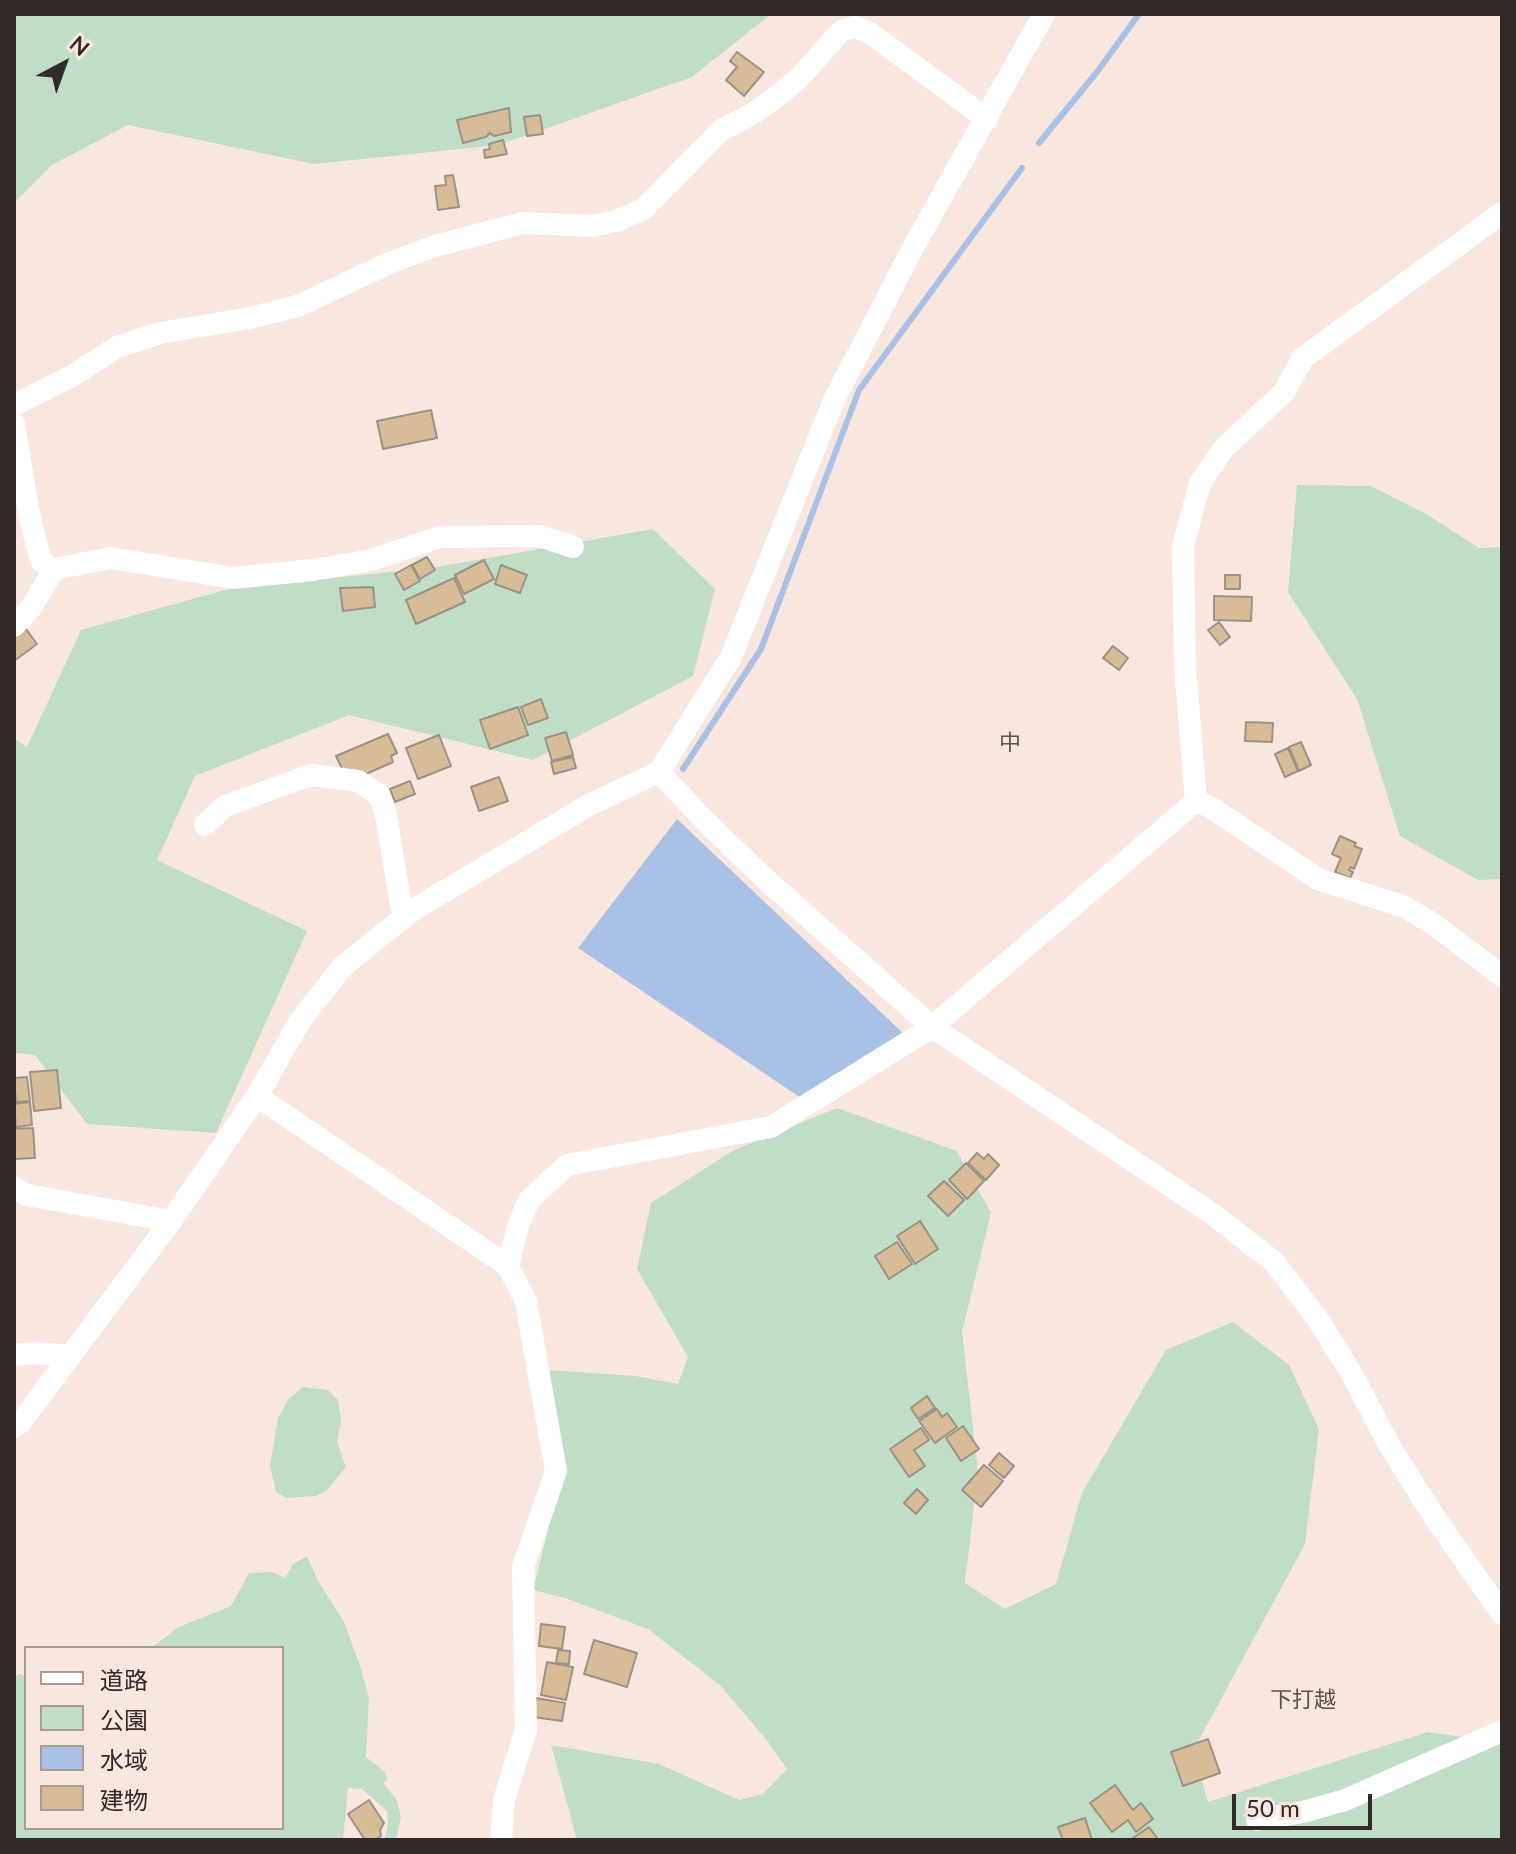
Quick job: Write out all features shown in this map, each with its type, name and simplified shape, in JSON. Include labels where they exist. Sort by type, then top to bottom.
[{"type":"street","points":[[14,1427],[21,1422],[171,1221],[257,1096],[300,1021],[343,966],[403,918],[589,805],[659,772],[731,657],[834,400],[914,246],[1044,14]]},
{"type":"street","points":[[14,405],[74,375],[117,347],[160,333],[250,318],[298,306],[389,263],[435,246],[523,223],[592,226],[617,221],[645,208],[720,131],[752,114],[800,77],[841,31],[855,27],[870,33],[987,119]]},
{"type":"street","points":[[1196,801],[1185,667],[1183,546],[1200,483],[1224,448],[1284,392],[1303,358],[1502,213]]},
{"type":"street","points":[[14,424],[30,519],[41,561],[54,569],[111,558],[233,578],[372,560],[440,537],[540,536],[573,547]]},
{"type":"street","points":[[14,626],[31,608],[54,569]]},
{"type":"street","points":[[659,772],[761,874],[932,1027],[1214,1215],[1274,1262],[1317,1318],[1353,1376],[1389,1445],[1502,1614]]},
{"type":"street","points":[[205,825],[225,806],[311,775],[358,781],[379,795],[386,815],[403,918]]},
{"type":"street","points":[[1196,801],[1212,808],[1318,879],[1405,907],[1502,976]]},
{"type":"street","points":[[508,1266],[518,1226],[529,1200],[567,1165],[771,1127],[932,1027],[1196,801]]},
{"type":"street","points":[[257,1096],[508,1266],[526,1302],[556,1471],[523,1567],[526,1730],[504,1800],[501,1840]]},
{"type":"street","points":[[14,1188],[27,1195],[171,1221]]},
{"type":"street","points":[[14,1355],[69,1356]]},
{"type":"street","points":[[1257,1820],[1345,1800],[1502,1731]]},
{"type":"green space","points":[[14,14],[771,14],[692,77],[499,145],[314,164],[128,125],[52,165],[14,203]]},
{"type":"green space","points":[[1297,485],[1371,486],[1428,515],[1479,548],[1502,547],[1502,879],[1478,880],[1400,836],[1357,699],[1288,592]]},
{"type":"green space","points":[[653,529],[715,589],[693,676],[533,760],[349,715],[195,776],[157,860],[307,931],[216,1133],[87,1124],[35,1055],[14,1053],[14,738],[27,747],[81,630],[232,588],[431,568]]},
{"type":"green space","points":[[837,1108],[957,1151],[991,1213],[962,1332],[978,1472],[965,1583],[1005,1609],[1056,1584],[1082,1493],[1166,1350],[1233,1322],[1289,1365],[1319,1429],[1305,1544],[1193,1751],[1208,1802],[1428,1732],[1502,1743],[1502,1840],[577,1840],[551,1745],[659,1764],[739,1800],[763,1794],[787,1769],[721,1686],[648,1629],[565,1598],[533,1590],[562,1474],[548,1370],[636,1376],[678,1384],[688,1357],[637,1269],[651,1203],[734,1150]]},
{"type":"green space","points":[[303,1387],[328,1390],[338,1400],[341,1420],[337,1442],[346,1467],[327,1490],[316,1496],[287,1498],[276,1492],[270,1465],[278,1418],[288,1400]]},
{"type":"green space","points":[[307,1556],[318,1581],[344,1622],[369,1698],[366,1757],[385,1772],[387,1779],[383,1783],[397,1800],[401,1818],[396,1840],[384,1840],[388,1825],[387,1811],[362,1789],[348,1788],[343,1840],[14,1840],[14,1677],[20,1674],[24,1675],[24,1830],[284,1830],[284,1646],[154,1646],[179,1627],[231,1606],[249,1573],[272,1572],[285,1578],[293,1564]]},
{"type":"water","points":[[677,819],[906,1036],[804,1100],[578,948]]},
{"type":"building","points":[[737,52],[764,72],[744,96],[726,80],[737,67],[730,61]]},
{"type":"building","points":[[509,108],[511,132],[494,136],[490,133],[463,143],[457,120]]},
{"type":"building","points":[[540,115],[543,134],[527,136],[524,117]]},
{"type":"building","points":[[503,140],[507,154],[485,158],[484,150],[490,149],[489,144]]},
{"type":"building","points":[[453,175],[459,207],[438,210],[435,186],[446,185],[445,176]]},
{"type":"building","points":[[431,410],[437,438],[383,449],[377,421]]},
{"type":"building","points":[[427,557],[435,570],[420,579],[412,565]]},
{"type":"building","points":[[484,560],[494,579],[464,594],[455,575]]},
{"type":"building","points":[[411,565],[420,581],[404,590],[395,574]]},
{"type":"building","points":[[501,565],[527,575],[520,593],[495,584]]},
{"type":"building","points":[[1225,575],[1240,575],[1240,589],[1225,589]]},
{"type":"building","points":[[454,578],[465,602],[416,624],[406,600]]},
{"type":"building","points":[[373,587],[375,607],[343,611],[340,588]]},
{"type":"building","points":[[1214,596],[1252,597],[1251,621],[1214,620]]},
{"type":"building","points":[[1219,622],[1230,637],[1220,645],[1208,630]]},
{"type":"building","points":[[26,629],[37,644],[14,661],[14,638]]},
{"type":"building","points":[[1113,646],[1128,658],[1119,670],[1103,658]]},
{"type":"building","points":[[541,699],[548,718],[528,725],[521,707]]},
{"type":"building","points":[[518,707],[528,735],[490,749],[480,720]]},
{"type":"building","points":[[1246,722],[1273,723],[1272,742],[1245,741]]},
{"type":"building","points":[[566,732],[573,755],[552,761],[545,738]]},
{"type":"building","points":[[388,734],[397,753],[391,756],[393,762],[357,778],[345,775],[336,756]]},
{"type":"building","points":[[439,735],[451,766],[418,779],[406,748]]},
{"type":"building","points":[[1301,742],[1311,765],[1299,771],[1289,747]]},
{"type":"building","points":[[1288,748],[1298,771],[1285,777],[1275,754]]},
{"type":"building","points":[[573,757],[576,768],[554,774],[551,762]]},
{"type":"building","points":[[499,777],[508,801],[479,811],[471,787]]},
{"type":"building","points":[[410,781],[415,794],[395,802],[390,789]]},
{"type":"building","points":[[1340,836],[1362,849],[1354,869],[1351,867],[1349,870],[1353,872],[1350,878],[1335,872],[1341,858],[1332,854]]},
{"type":"building","points":[[57,1070],[61,1108],[34,1111],[30,1072]]},
{"type":"building","points":[[27,1077],[30,1101],[16,1102],[14,1078]]},
{"type":"building","points":[[30,1102],[32,1125],[16,1127],[14,1104]]},
{"type":"building","points":[[33,1128],[35,1158],[14,1159],[14,1129]]},
{"type":"building","points":[[977,1153],[984,1159],[988,1154],[999,1165],[986,1180],[968,1163]]},
{"type":"building","points":[[966,1163],[984,1181],[967,1199],[949,1180]]},
{"type":"building","points":[[944,1181],[964,1200],[948,1216],[928,1196]]},
{"type":"building","points":[[920,1221],[938,1249],[915,1264],[897,1236]]},
{"type":"building","points":[[897,1242],[912,1264],[889,1279],[875,1256]]},
{"type":"building","points":[[927,1396],[935,1408],[918,1419],[911,1408]]},
{"type":"building","points":[[937,1409],[942,1417],[947,1413],[957,1427],[935,1443],[919,1421]]},
{"type":"building","points":[[963,1426],[979,1449],[961,1461],[946,1438]]},
{"type":"building","points":[[921,1428],[929,1440],[914,1450],[925,1466],[909,1477],[890,1449]]},
{"type":"building","points":[[999,1453],[1014,1466],[1004,1478],[989,1465]]},
{"type":"building","points":[[984,1465],[1003,1481],[981,1507],[962,1490]]},
{"type":"building","points":[[917,1489],[928,1500],[916,1514],[904,1503]]},
{"type":"building","points":[[541,1624],[565,1627],[562,1649],[539,1646]]},
{"type":"building","points":[[594,1640],[637,1653],[627,1687],[584,1674]]},
{"type":"building","points":[[558,1650],[570,1651],[569,1664],[556,1663]]},
{"type":"building","points":[[547,1662],[573,1667],[566,1700],[541,1695]]},
{"type":"building","points":[[536,1698],[565,1703],[562,1721],[533,1717]]},
{"type":"building","points":[[1208,1739],[1220,1773],[1183,1786],[1171,1752]]},
{"type":"building","points":[[1115,1785],[1133,1810],[1141,1803],[1153,1819],[1136,1832],[1128,1820],[1112,1832],[1090,1803]]},
{"type":"building","points":[[369,1800],[384,1823],[381,1836],[375,1840],[365,1840],[348,1814]]},
{"type":"building","points":[[1085,1818],[1092,1840],[1063,1840],[1058,1827]]},
{"type":"building","points":[[1149,1827],[1157,1838],[1130,1840]]},
{"type":"waterway","points":[[1039,143],[1139,14]]},
{"type":"waterway","points":[[683,769],[761,649],[859,390],[1022,168]]},
{"type":"district","name":"中","points":[[1010,743]]},
{"type":"district","name":"下打越","points":[[1303,1700]]}]
